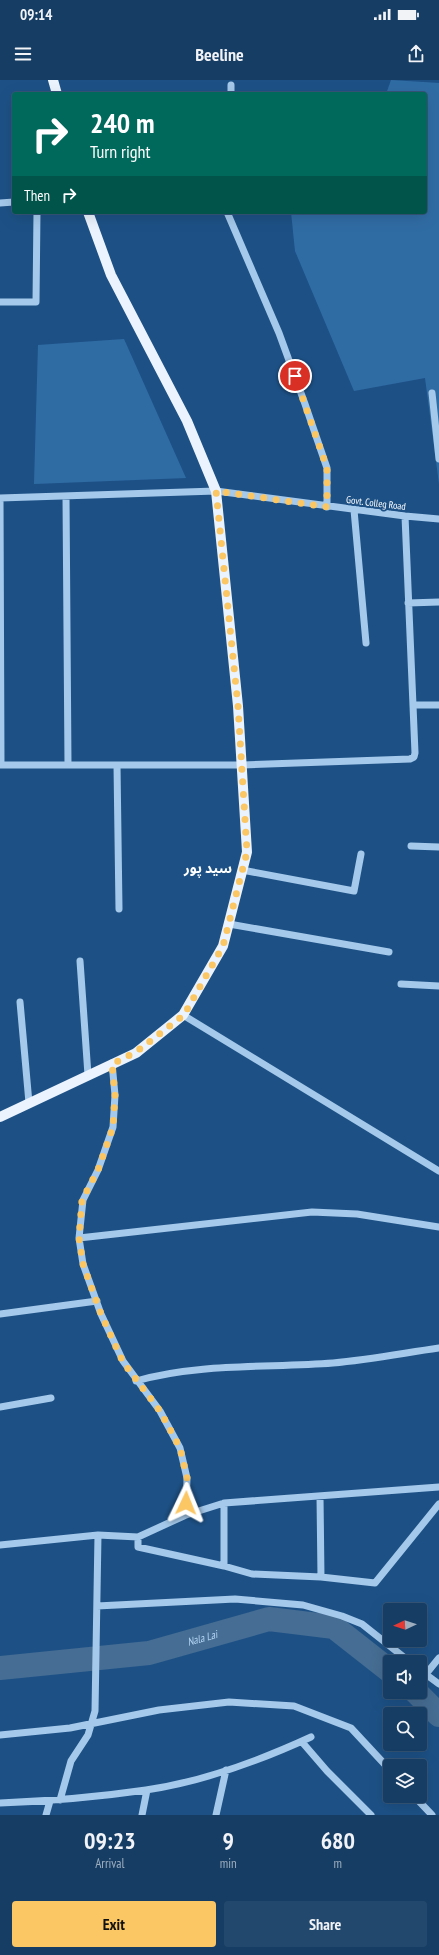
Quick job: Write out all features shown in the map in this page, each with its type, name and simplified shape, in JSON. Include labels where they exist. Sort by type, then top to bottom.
[{"type":"main road","points":[[53,80],[56,92]]},
{"type":"main road","points":[[0,1118],[136,1052],[184,1015],[223,946],[247,852],[243,765],[216,491],[187,421],[112,275],[89,214]]},
{"type":"street","points":[[230,92],[232,85]]},
{"type":"street","points":[[0,203],[12,202]]},
{"type":"street","points":[[0,302],[36,302],[37,214]]},
{"type":"street","points":[[228,214],[279,333],[306,404],[327,468],[327,507]]},
{"type":"street","points":[[432,393],[439,459]]},
{"type":"street","name":"Govt. Colleg Road","points":[[0,765],[0,498],[216,491],[327,507],[439,519]]},
{"type":"street","points":[[66,496],[68,765]]},
{"type":"street","points":[[354,510],[366,643]]},
{"type":"street","points":[[0,765],[243,765],[410,759],[414,757],[404,516]]},
{"type":"street","points":[[408,603],[439,602]]},
{"type":"street","points":[[413,705],[439,705]]},
{"type":"street","points":[[116,765],[120,909]]},
{"type":"street","points":[[411,846],[439,847]]},
{"type":"street","points":[[242,870],[354,892],[361,854]]},
{"type":"street","points":[[229,924],[389,952]]},
{"type":"street","points":[[80,961],[88,1075]]},
{"type":"street","points":[[401,984],[439,986]]},
{"type":"street","points":[[20,1002],[29,1103]]},
{"type":"street","points":[[184,1015],[439,1171]]},
{"type":"street","points":[[112,1064],[115,1095],[113,1127],[98,1170],[82,1200],[79,1238],[83,1264],[123,1362],[160,1411],[180,1448],[187,1478],[186,1515]]},
{"type":"street","points":[[79,1238],[312,1212],[358,1214],[439,1227]]},
{"type":"street","points":[[0,1314],[97,1301]]},
{"type":"street","points":[[136,1381],[149,1377],[200,1370],[334,1362],[439,1348]]},
{"type":"street","points":[[0,1408],[51,1398]]},
{"type":"street","points":[[0,1545],[98,1535],[138,1537],[186,1515],[224,1502],[439,1487]]},
{"type":"street","points":[[320,1496],[321,1577]]},
{"type":"street","points":[[224,1502],[224,1566]]},
{"type":"street","points":[[138,1537],[138,1547],[224,1566],[252,1574],[321,1577],[375,1583],[438,1506]]},
{"type":"street","points":[[60,1800],[71,1761],[88,1735],[95,1711],[98,1632],[98,1535]]},
{"type":"street","points":[[97,1606],[235,1599],[303,1605],[342,1616],[362,1624],[401,1655]]},
{"type":"street","points":[[427,1668],[439,1658]]},
{"type":"street","points":[[427,1675],[439,1684]]},
{"type":"street","points":[[0,1734],[70,1728],[159,1710],[229,1702],[294,1706],[351,1728],[383,1762]]},
{"type":"street","points":[[0,1803],[60,1800],[147,1790],[185,1782],[269,1757],[311,1737]]},
{"type":"street","points":[[302,1742],[327,1772],[371,1815]]},
{"type":"street","points":[[216,1815],[226,1770]]},
{"type":"street","points":[[142,1815],[147,1790]]},
{"type":"street","points":[[46,1815],[50,1800]]},
{"type":"street","points":[[421,1803],[432,1815]]},
{"type":"shaded area","points":[[391,80],[439,83],[439,484],[425,378],[354,391],[295,251],[291,214],[427,214],[427,92],[387,92]]},
{"type":"shaded area","points":[[124,339],[186,478],[34,484],[38,345]]},
{"type":"waterway","name":"Nala Lai","points":[[0,1668],[149,1653],[269,1619],[334,1627],[383,1666]]},
{"type":"waterway","name":"Nala Lai","points":[[423,1699],[439,1715]]},
{"type":"district","name":"سید پور","points":[[208,868]]},
{"type":"route","points":[[186,1503],[187,1478],[180,1448],[160,1411],[123,1362],[101,1314],[83,1264],[79,1238],[82,1200],[98,1170],[113,1127],[115,1095],[112,1064],[136,1052],[184,1015],[223,946],[229,924],[247,852],[243,765],[238,706],[216,491],[327,507],[327,468],[295,376]]}]
